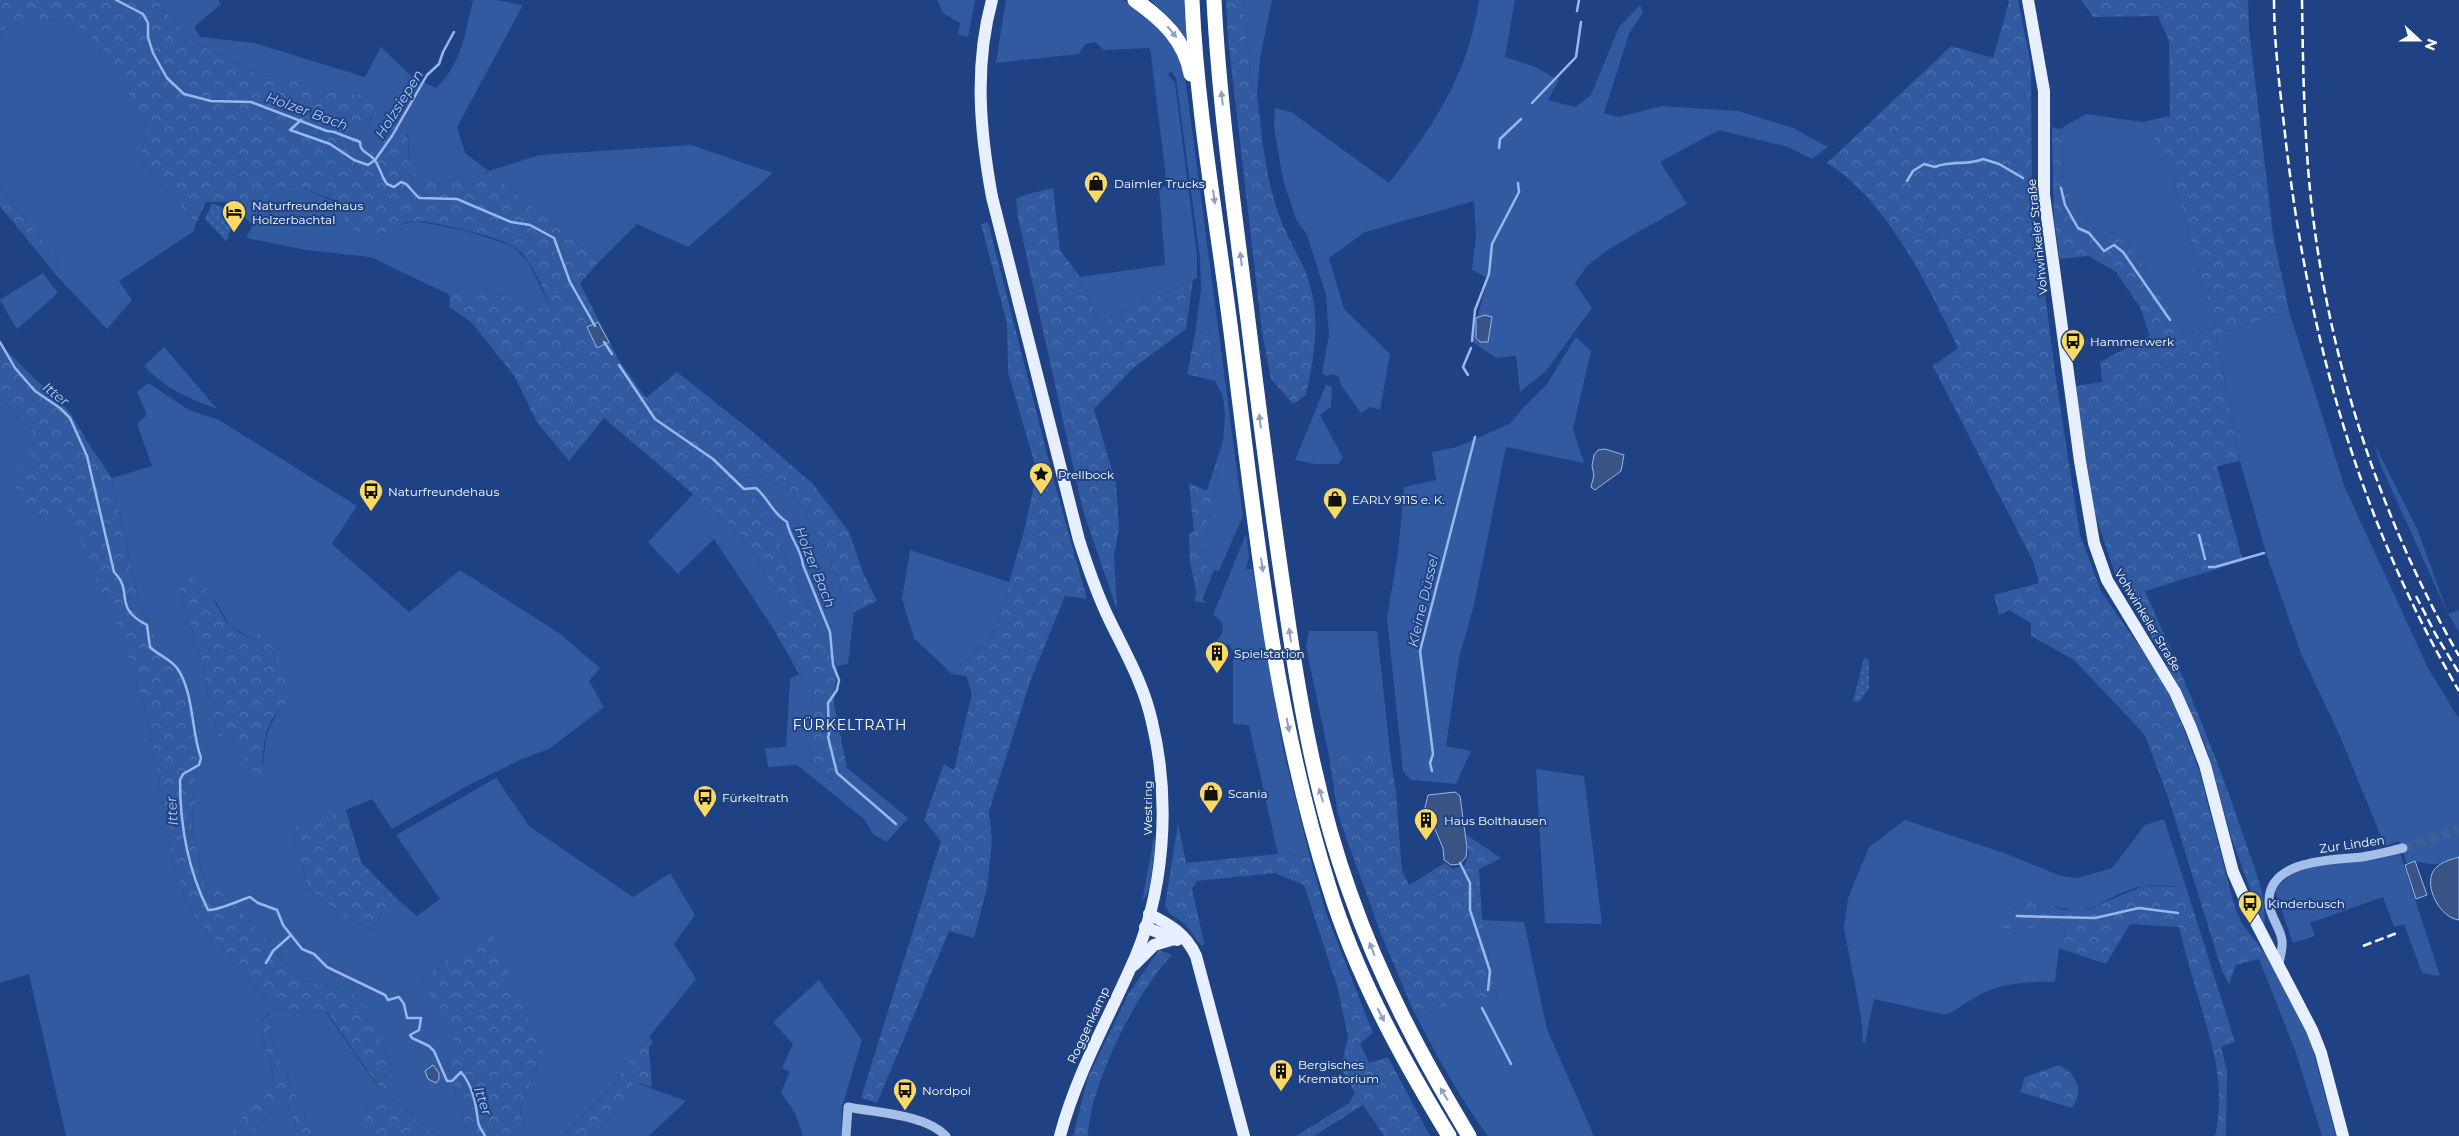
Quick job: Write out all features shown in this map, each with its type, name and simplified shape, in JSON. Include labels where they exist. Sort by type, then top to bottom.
[{"type":"highway","points":[[1135,0],[1166,25],[1178,40],[1186,55],[1207,149]]},
{"type":"highway","points":[[1192,0],[1207,149],[1252,495],[1276,661],[1301,792],[1330,889],[1367,988],[1414,1079],[1449,1136]]},
{"type":"highway","points":[[1214,0],[1220,76],[1266,469],[1293,658],[1315,770],[1349,891],[1384,980],[1429,1069],[1469,1136]]},
{"type":"main road","name":"Westring","points":[[992,0],[981,64],[979,92],[982,143],[993,204],[1086,563],[1109,620],[1140,682],[1156,740],[1162,792],[1160,853],[1155,890],[1147,920]]},
{"type":"main road","name":"Vohwinkeler Straße","points":[[2028,0],[2044,91],[2044,195],[2078,451],[2094,543],[2107,580],[2175,692],[2191,728],[2205,765],[2233,872],[2250,910],[2302,1008],[2321,1053],[2343,1136]]},
{"type":"main road","points":[[1147,920],[1174,939],[1188,945]]},
{"type":"main road","points":[[1147,920],[1174,927],[1188,945],[1199,967],[1244,1136]]},
{"type":"main road","name":"Roggenkamp","points":[[1060,1136],[1090,1051],[1131,969],[1147,920]]},
{"type":"main road","points":[[1131,969],[1154,945],[1174,939]]},
{"type":"street","name":"Zur Linden","points":[[2279,964],[2282,941],[2268,902],[2272,888],[2283,874],[2298,867],[2326,859],[2364,857],[2404,848]]},
{"type":"street","points":[[846,1136],[848,1107],[926,1122],[938,1128],[946,1136]]},
{"type":"street","points":[[1054,1136],[1065,1118]]},
{"type":"green space","points":[[0,0],[156,0],[190,40],[255,73],[352,95],[370,94],[373,104],[372,117],[362,133],[357,150],[370,153],[379,146],[394,125],[404,131],[407,136],[411,167],[419,178],[445,181],[489,172],[600,261],[580,283],[618,359],[646,398],[677,372],[754,433],[813,484],[849,532],[864,575],[877,601],[854,612],[842,592],[823,540],[792,491],[756,475],[745,477],[735,484],[740,490],[758,501],[781,529],[781,547],[786,561],[837,666],[834,704],[847,768],[833,780],[810,760],[813,682],[799,674],[774,630],[793,616],[741,535],[604,418],[569,461],[536,421],[515,377],[471,322],[449,307],[450,290],[478,288],[552,311],[537,276],[520,251],[506,242],[480,234],[415,221],[399,225],[379,241],[345,225],[344,204],[298,186],[270,192],[252,224],[230,202],[206,202],[196,223],[139,159],[147,135],[147,124],[104,51],[84,28],[56,20],[28,20],[6,26],[0,38]]},
{"type":"green space","points":[[156,0],[218,0],[221,4],[194,27],[200,37],[254,43],[365,77],[381,47],[412,77],[436,88],[457,58],[465,35],[473,0],[496,0],[523,5],[457,127],[465,153],[489,171],[539,155],[691,145],[773,173],[688,247],[637,224],[600,261],[489,172],[445,181],[419,179],[410,168],[408,135],[389,130],[379,146],[370,154],[357,149],[361,131],[372,118],[370,94],[352,95],[255,73],[190,40]]},
{"type":"green space","points":[[937,0],[975,0],[968,37],[958,35],[960,23],[943,13]]},
{"type":"green space","points":[[1006,0],[1123,0],[1133,5],[1173,38],[1184,69],[1243,516],[1219,571],[1214,570],[1202,600],[1207,602],[1205,603],[1194,601],[1208,565],[1202,549],[1223,441],[1225,415],[1223,397],[1215,381],[1210,327],[1195,334],[1201,289],[1200,258],[1176,78],[1171,71],[1168,75],[1175,83],[1197,256],[1197,278],[1099,323],[1080,277],[1165,265],[1159,187],[1167,186],[1150,48],[1104,50],[1095,42],[1085,44],[1079,54],[996,63]]},
{"type":"green space","points":[[1150,0],[1184,0],[1187,44],[1174,22]]},
{"type":"green space","points":[[1226,0],[1243,0],[1252,93],[1257,95],[1270,186],[1279,215],[1306,273],[1313,296],[1315,338],[1312,367],[1306,395],[1293,404],[1271,379],[1262,332],[1228,39]]},
{"type":"green space","points":[[1243,0],[1272,0],[1260,58],[1257,95],[1252,93]]},
{"type":"green space","points":[[1479,0],[1515,0],[1505,57],[1535,67],[1559,80],[1548,100],[1575,107],[1591,95],[1619,27],[1640,5],[1643,12],[1629,34],[1604,113],[1619,117],[1662,106],[1738,111],[1793,128],[1828,147],[1812,159],[1788,147],[1719,130],[1660,162],[1687,204],[1609,249],[1587,266],[1575,283],[1592,308],[1545,372],[1520,392],[1516,356],[1496,358],[1471,341],[1488,278],[1472,270],[1476,236],[1474,201],[1365,232],[1329,258],[1344,309],[1390,354],[1380,410],[1370,407],[1361,413],[1340,384],[1339,377],[1333,374],[1326,376],[1322,373],[1329,336],[1326,295],[1307,235],[1296,219],[1283,180],[1274,127],[1275,108],[1291,112],[1389,183],[1434,119],[1458,76],[1474,27]]},
{"type":"green space","points":[[2008,0],[2018,0],[2031,66],[2032,193],[2056,379],[2080,535],[2101,591],[2151,663],[2168,692],[2180,719],[2199,770],[2235,908],[2242,924],[2266,954],[2259,959],[2236,965],[2229,984],[2222,971],[2169,800],[2145,735],[2074,660],[2031,636],[2031,623],[2009,610],[1999,615],[1994,595],[2039,583],[2033,561],[1933,366],[1958,348],[1919,272],[1887,221],[1849,179],[1827,163],[1951,46],[1993,58]]},
{"type":"green space","points":[[2081,0],[2248,0],[2249,29],[2273,234],[2289,311],[2216,335],[2240,461],[2217,466],[2243,561],[2145,591],[2223,777],[2259,883],[2264,905],[2264,926],[2232,840],[2206,747],[2182,692],[2115,573],[2095,515],[2075,386],[2102,382],[2100,362],[2150,336],[2140,307],[2116,272],[2089,256],[2060,259],[2054,220],[2052,127],[2060,129],[2064,183],[2076,208],[2102,238],[2117,230],[2130,245],[2185,335],[2215,328],[2168,159],[2143,122],[2170,116],[2169,41],[2158,16],[2093,17]]},
{"type":"green space","points":[[28,20],[57,21],[78,25],[84,28],[100,45],[147,124],[147,135],[139,159],[196,223],[194,231],[119,281],[132,300],[107,329],[57,276],[59,261],[0,188],[0,38],[6,26]]},
{"type":"green space","points":[[2086,114],[2143,122],[2168,159],[2215,328],[2185,335],[2130,245],[2117,230],[2102,238],[2076,208],[2064,183],[2060,129]]},
{"type":"green space","points":[[298,186],[393,227],[415,221],[467,231],[513,246],[528,262],[553,312],[478,288],[450,290],[450,295],[370,257],[306,250],[246,238],[270,192]]},
{"type":"green space","points":[[0,188],[59,261],[57,276],[0,206]]},
{"type":"green space","points":[[1053,188],[1060,250],[1080,277],[1099,323],[1193,280],[1186,329],[1133,368],[1094,409],[1116,484],[1119,528],[1114,557],[1117,609],[1083,511],[1018,218],[1016,199]]},
{"type":"green space","points":[[212,203],[238,213],[226,241],[205,219]]},
{"type":"green space","points":[[988,222],[1054,481],[1087,599],[1065,596],[1030,682],[989,811],[992,840],[987,888],[974,938],[949,931],[877,1103],[861,1098],[941,841],[924,820],[944,764],[954,770],[972,693],[966,676],[952,674],[994,634],[1024,531],[1037,472],[1008,372],[1007,324],[981,224]]},
{"type":"green space","points":[[43,273],[58,293],[17,329],[0,300]]},
{"type":"green space","points":[[2289,311],[2345,488],[2428,668],[2459,719],[2459,857],[2441,863],[2407,863],[2399,841],[2385,846],[2339,734],[2302,656],[2267,556],[2240,461],[2216,335]]},
{"type":"green space","points":[[1210,327],[1215,381],[1187,374],[1195,334]]},
{"type":"green space","points":[[1576,337],[1591,351],[1573,429],[1584,463],[1506,447],[1474,605],[1459,658],[1446,746],[1471,751],[1456,784],[1411,780],[1403,771],[1387,618],[1398,553],[1404,487],[1436,480],[1432,452],[1457,447],[1511,423],[1520,411],[1547,384]]},
{"type":"green space","points":[[0,344],[59,400],[71,414],[112,478],[139,603],[193,702],[199,739],[192,826],[205,885],[226,894],[299,978],[357,996],[365,1005],[392,1067],[387,1095],[438,1136],[364,1136],[364,1113],[380,1089],[327,1012],[285,1011],[273,1007],[191,912],[174,867],[147,714],[125,647],[65,505],[39,525],[12,481],[40,441],[0,398]]},
{"type":"green space","points":[[164,347],[217,409],[178,392],[160,381],[144,366]]},
{"type":"green space","points":[[148,383],[189,410],[219,420],[357,506],[332,544],[409,612],[460,570],[559,633],[600,668],[589,681],[604,707],[549,749],[522,759],[471,784],[392,829],[372,799],[332,816],[292,828],[308,889],[344,916],[371,929],[394,896],[417,916],[440,899],[396,835],[496,778],[529,826],[633,897],[670,873],[695,915],[674,944],[696,979],[620,1074],[617,1082],[563,1136],[525,1136],[520,1110],[543,1052],[422,979],[457,1042],[446,1062],[466,1128],[454,1136],[438,1136],[387,1095],[392,1067],[365,1006],[357,996],[299,978],[226,894],[205,885],[192,826],[199,739],[193,703],[139,603],[112,478],[152,466],[137,424],[147,415],[137,392]],"holes":[[[178,583],[216,602],[230,626],[254,640],[260,630],[288,703],[275,717],[268,731],[263,765],[232,739],[219,736],[210,707],[205,674]]]},
{"type":"green space","points":[[1326,385],[1332,387],[1331,407],[1320,415],[1343,458],[1338,464],[1315,464],[1295,460]]},
{"type":"green space","points":[[0,398],[40,441],[125,647],[147,714],[174,867],[191,912],[273,1007],[285,1011],[326,1012],[380,1090],[364,1113],[364,1136],[313,1136],[269,1033],[272,1024],[270,1013],[255,1026],[260,1032],[274,1075],[231,1136],[66,1136],[29,974],[0,983]]},
{"type":"green space","points":[[1223,441],[1202,549],[1208,565],[1197,597],[1190,561],[1189,535],[1194,531],[1189,483],[1207,491]]},
{"type":"green space","points":[[2374,443],[2418,531],[2448,614],[2381,466]]},
{"type":"green space","points":[[756,475],[792,491],[823,540],[842,592],[854,612],[848,664],[837,666],[786,561],[781,547],[781,529],[758,502],[740,490],[735,484],[745,477]]},
{"type":"green space","points":[[693,494],[741,535],[793,616],[774,630],[714,539],[678,574],[648,542]]},
{"type":"green space","points":[[1246,534],[1249,556],[1246,569],[1253,569],[1283,748],[1310,857],[1278,854],[1249,725],[1233,724],[1233,657],[1237,655],[1229,645],[1215,642],[1221,635],[1223,628],[1221,621],[1213,615]]},
{"type":"green space","points":[[910,550],[1009,582],[994,634],[952,674],[914,638],[902,599]]},
{"type":"green space","points":[[186,574],[194,578],[206,589],[231,627],[254,640],[260,629],[283,664],[288,703],[270,723],[265,739],[259,779],[232,739],[219,736],[210,708],[205,674],[178,583]]},
{"type":"green space","points":[[2459,610],[2459,632],[2448,614]]},
{"type":"green space","points":[[1309,631],[1377,631],[1391,760],[1381,754],[1329,756],[1306,647]]},
{"type":"green space","points":[[1864,658],[1869,660],[1869,688],[1859,702],[1853,701]]},
{"type":"green space","points":[[799,674],[813,682],[810,760],[832,780],[847,768],[908,818],[887,842],[873,834],[865,820],[797,765],[768,767],[765,748],[786,747],[790,679]]},
{"type":"green space","points":[[1366,753],[1381,754],[1391,760],[1396,792],[1402,871],[1409,885],[1445,863],[1453,869],[1465,865],[1469,853],[1465,834],[1501,858],[1479,869],[1482,920],[1497,1000],[1413,1010],[1382,937],[1338,815],[1329,756]]},
{"type":"green space","points":[[1536,769],[1584,776],[1602,924],[1545,923]]},
{"type":"green space","points":[[346,810],[361,862],[394,896],[371,929],[344,916],[308,889],[292,828]]},
{"type":"green space","points":[[2164,819],[2186,887],[2144,886],[2129,890],[2096,906],[2085,909],[2060,908],[2043,901],[2042,925],[2053,920],[2063,927],[2066,938],[2059,948],[2055,982],[2027,982],[2000,987],[1978,995],[1946,1015],[1874,999],[1865,1043],[1862,1042],[1860,1011],[1844,928],[1848,898],[1869,847],[1905,820],[2007,854],[2061,876],[2078,878],[2112,868],[2145,825]]},
{"type":"green space","points":[[1178,824],[1186,863],[1278,854],[1310,857],[1326,913],[1373,1033],[1360,1044],[1369,1063],[1388,1057],[1430,1136],[1384,1136],[1363,1105],[1314,1136],[1296,1136],[1349,1103],[1355,1093],[1341,1068],[1348,1036],[1337,986],[1304,885],[1275,873],[1197,881],[1192,889],[1204,942],[1203,946],[1184,923],[1170,914],[1165,905]]},
{"type":"green space","points":[[1154,837],[1156,844],[1149,890],[1142,902]]},
{"type":"green space","points":[[2400,853],[2440,976],[2422,973],[2404,924],[2394,927],[2383,897],[2310,923],[2315,936],[2293,943],[2275,891],[2284,880],[2305,868],[2330,863],[2374,860]]},
{"type":"green space","points":[[2144,886],[2186,887],[2235,1042],[2221,1047],[2227,1071],[2226,1136],[2215,1136],[2219,1096],[2215,1060],[2179,927],[2130,924],[2106,964],[2059,948],[2066,938],[2063,927],[2053,920],[2029,928],[2003,928],[2002,917],[2013,903],[2043,901],[2062,910],[2088,909]]},
{"type":"green space","points":[[1482,920],[1524,922],[1547,1029],[1594,1136],[1488,1136],[1457,1090],[1413,1010],[1497,1000]]},
{"type":"green space","points":[[490,930],[543,1052],[520,1110],[525,1136],[454,1136],[466,1128],[446,1062],[456,1042],[422,979]]},
{"type":"green space","points":[[1159,950],[1172,955],[1158,971],[1144,992],[1117,1040],[1097,1091],[1088,1136],[1073,1136],[1088,1077],[1129,993]]},
{"type":"green space","points":[[2266,954],[2310,1039],[2336,1136],[2322,1136],[2295,1050],[2259,959]]},
{"type":"green space","points":[[819,980],[862,1040],[842,1107],[841,1136],[803,1136],[796,1115],[781,1092],[790,1072],[782,1068],[793,1044],[773,1022]]},
{"type":"green space","points":[[271,1013],[272,1024],[269,1033],[313,1136],[300,1136],[285,1099],[248,1136],[229,1136],[274,1075],[260,1032],[255,1026]]},
{"type":"green space","points":[[649,1037],[653,1042],[649,1048],[652,1087],[634,1082],[626,1100],[594,1136],[563,1136],[617,1082],[620,1074]]},
{"type":"green space","points":[[2059,1065],[2070,1073],[2077,1083],[2078,1095],[2072,1108],[2020,1092],[2025,1077]]},
{"type":"green space","points":[[634,1082],[686,1101],[649,1136],[594,1136],[626,1100]]},
{"type":"green space","points":[[285,1099],[300,1136],[248,1136]]},
{"type":"shaded area","points":[[1485,315],[1492,317],[1488,342],[1480,342],[1476,338],[1476,318]]},
{"type":"shaded area","points":[[598,322],[609,342],[597,348],[587,327]]},
{"type":"shaded area","points":[[1605,449],[1624,455],[1621,471],[1595,490],[1591,487],[1594,475],[1592,466],[1594,455],[1598,450]]},
{"type":"shaded area","points":[[1455,792],[1460,796],[1467,848],[1466,857],[1460,864],[1451,865],[1444,860],[1443,848],[1431,820],[1424,812],[1428,795]]},
{"type":"shaded area","points":[[2459,857],[2459,920],[2452,918],[2440,908],[2432,892],[2431,877],[2436,867]]},
{"type":"shaded area","points":[[2415,861],[2427,895],[2416,899],[2405,865]]},
{"type":"shaded area","points":[[433,1065],[439,1073],[439,1079],[436,1083],[428,1079],[425,1071]]},
{"type":"waterway","name":"Holzer Bach","points":[[116,0],[143,14],[148,23],[148,37],[153,53],[167,78],[184,94],[211,101],[251,102],[360,142],[361,148],[376,162],[387,184],[394,187],[401,182],[406,184],[419,198],[457,199],[511,222],[530,225],[554,238],[570,282],[595,326]]},
{"type":"waterway","name":"Kleine Düssel","points":[[1577,11],[1579,0]]},
{"type":"waterway","name":"Kleine Düssel","points":[[1532,103],[1576,57],[1581,22]]},
{"type":"waterway","name":"Holzsiepen","points":[[301,120],[290,130],[330,144],[354,160],[368,165],[375,160],[392,136],[427,75],[439,64],[454,32]]},
{"type":"waterway","name":"Kleine Düssel","points":[[1499,148],[1500,139],[1521,119]]},
{"type":"waterway","points":[[1907,181],[1913,171],[1924,164],[1935,167],[1983,159],[1999,164],[2023,178]]},
{"type":"waterway","name":"Kleine Düssel","points":[[1472,341],[1475,310],[1489,274],[1492,244],[1519,192],[1518,183]]},
{"type":"waterway","points":[[2061,188],[2065,205],[2078,228],[2089,233],[2104,251],[2114,245],[2123,252],[2170,320]]},
{"type":"waterway","name":"Itter","points":[[0,342],[15,368],[35,391],[60,408],[70,418],[87,456],[114,572],[122,583],[128,609],[134,617],[147,625],[150,647],[177,668],[187,688],[201,758],[199,765],[183,774],[180,780],[180,797],[190,863],[208,910],[223,907],[250,897],[258,903],[277,910],[283,925],[302,949],[314,954],[327,967],[385,995],[388,1000],[399,997],[404,1004],[407,1018],[421,1018],[419,1030],[410,1035],[434,1051],[447,1081],[452,1081],[461,1072],[465,1077],[473,1096],[479,1125],[485,1136]]},
{"type":"waterway","name":"Holzer Bach","points":[[604,342],[612,354]]},
{"type":"waterway","name":"Kleine Düssel","points":[[1468,375],[1463,367],[1471,348]]},
{"type":"waterway","name":"Holzer Bach","points":[[619,365],[655,419],[713,459],[744,489],[756,488],[787,522],[790,534],[800,554],[830,632],[833,665],[839,680],[837,690],[828,703],[828,737],[837,773],[896,824]]},
{"type":"waterway","name":"Kleine Düssel","points":[[1432,771],[1430,763],[1433,754],[1420,651],[1475,437]]},
{"type":"waterway","points":[[2199,535],[2205,559]]},
{"type":"waterway","points":[[2209,567],[2264,553]]},
{"type":"waterway","name":"Kleine Düssel","points":[[1460,863],[1470,883],[1470,910],[1490,971],[1488,990]]},
{"type":"waterway","points":[[2017,916],[2095,918],[2139,908],[2178,913]]},
{"type":"waterway","points":[[266,963],[273,951],[291,935]]},
{"type":"waterway","name":"Kleine Düssel","points":[[1482,1008],[1511,1064]]},
{"type":"tunnel","points":[[2403,848],[2459,830]]},
{"type":"railway","points":[[2274,0],[2278,72],[2296,216],[2324,357],[2366,494],[2393,561],[2424,627],[2459,691]]},
{"type":"railway","points":[[2302,0],[2304,100],[2311,200],[2319,260],[2330,319],[2362,436],[2382,493],[2430,603],[2459,656]]},
{"type":"railway","points":[[2416,596],[2436,635],[2459,673]]},
{"type":"railway","points":[[2363,946],[2397,933]]},
{"type":"place","name":"Daimler Trucks","points":[[1096,204]]},
{"type":"place","name":"Naturfreundehaus Holzerbachtal","points":[[234,233]]},
{"type":"place","name":"Hammerwerk","points":[[2073,362]]},
{"type":"place","name":"Prellbock","points":[[1041,495]]},
{"type":"place","name":"Naturfreundehaus","points":[[371,512]]},
{"type":"place","name":"EARLY 911S e. K.","points":[[1335,520]]},
{"type":"place","name":"Spielstation","points":[[1217,674]]},
{"type":"place","name":"Scania","points":[[1211,814]]},
{"type":"place","name":"Fürkeltrath","points":[[705,818]]},
{"type":"place","name":"Haus Bolthausen","points":[[1426,841]]},
{"type":"place","name":"Kinderbusch","points":[[2250,924]]},
{"type":"place","name":"Bergisches Krematorium","points":[[1281,1092]]},
{"type":"place","name":"Nordpol","points":[[905,1111]]},
{"type":"district","name":"FÜRKELTRATH","points":[[850,725]]}]
